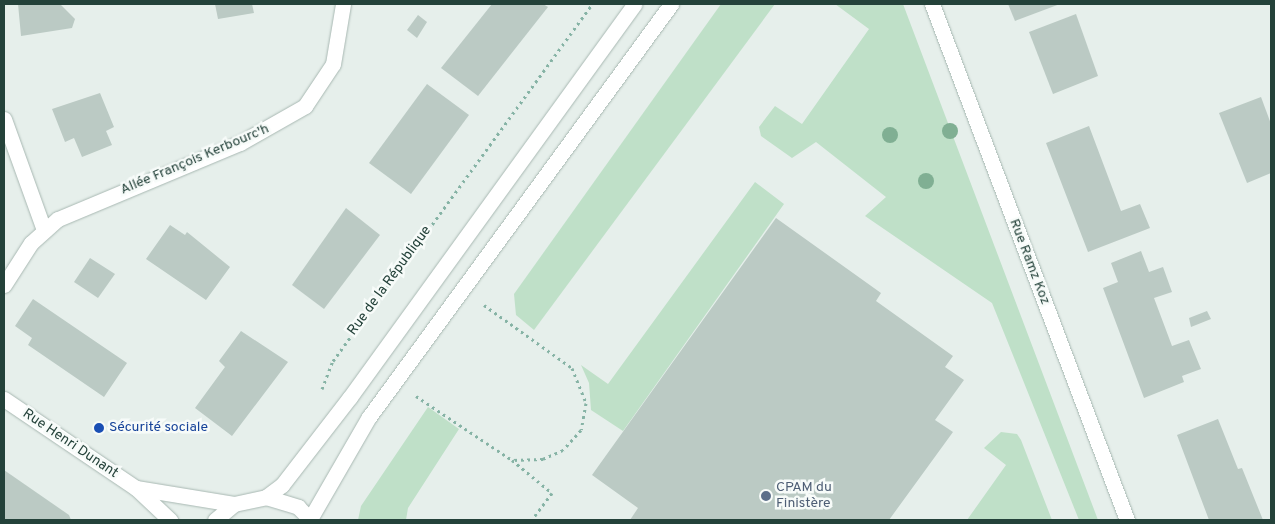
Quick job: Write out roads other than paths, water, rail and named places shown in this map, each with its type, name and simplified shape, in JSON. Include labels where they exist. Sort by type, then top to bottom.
[{"type":"street","name":"Allée François Kerbourc'h","points":[[4,285],[44,230],[71,212],[240,144],[305,106],[334,64],[342,4]]},
{"type":"street","points":[[266,497],[282,485],[350,397],[634,4]]},
{"type":"street","points":[[215,520],[234,504],[266,497],[283,500],[311,519],[350,446],[671,4]]},
{"type":"street","name":"Rue Ramz Koz","points":[[932,4],[1127,520]]},
{"type":"street","points":[[4,119],[44,230]]},
{"type":"street","name":"Rue Henri Dunant","points":[[4,399],[136,488],[170,520]]},
{"type":"street","name":"Rue Henri Dunant","points":[[136,488],[234,504]]},
{"type":"place","name":"Sécurité sociale","points":[[99,428]]},
{"type":"place","name":"CPAM du Finistère","points":[[766,496]]}]
